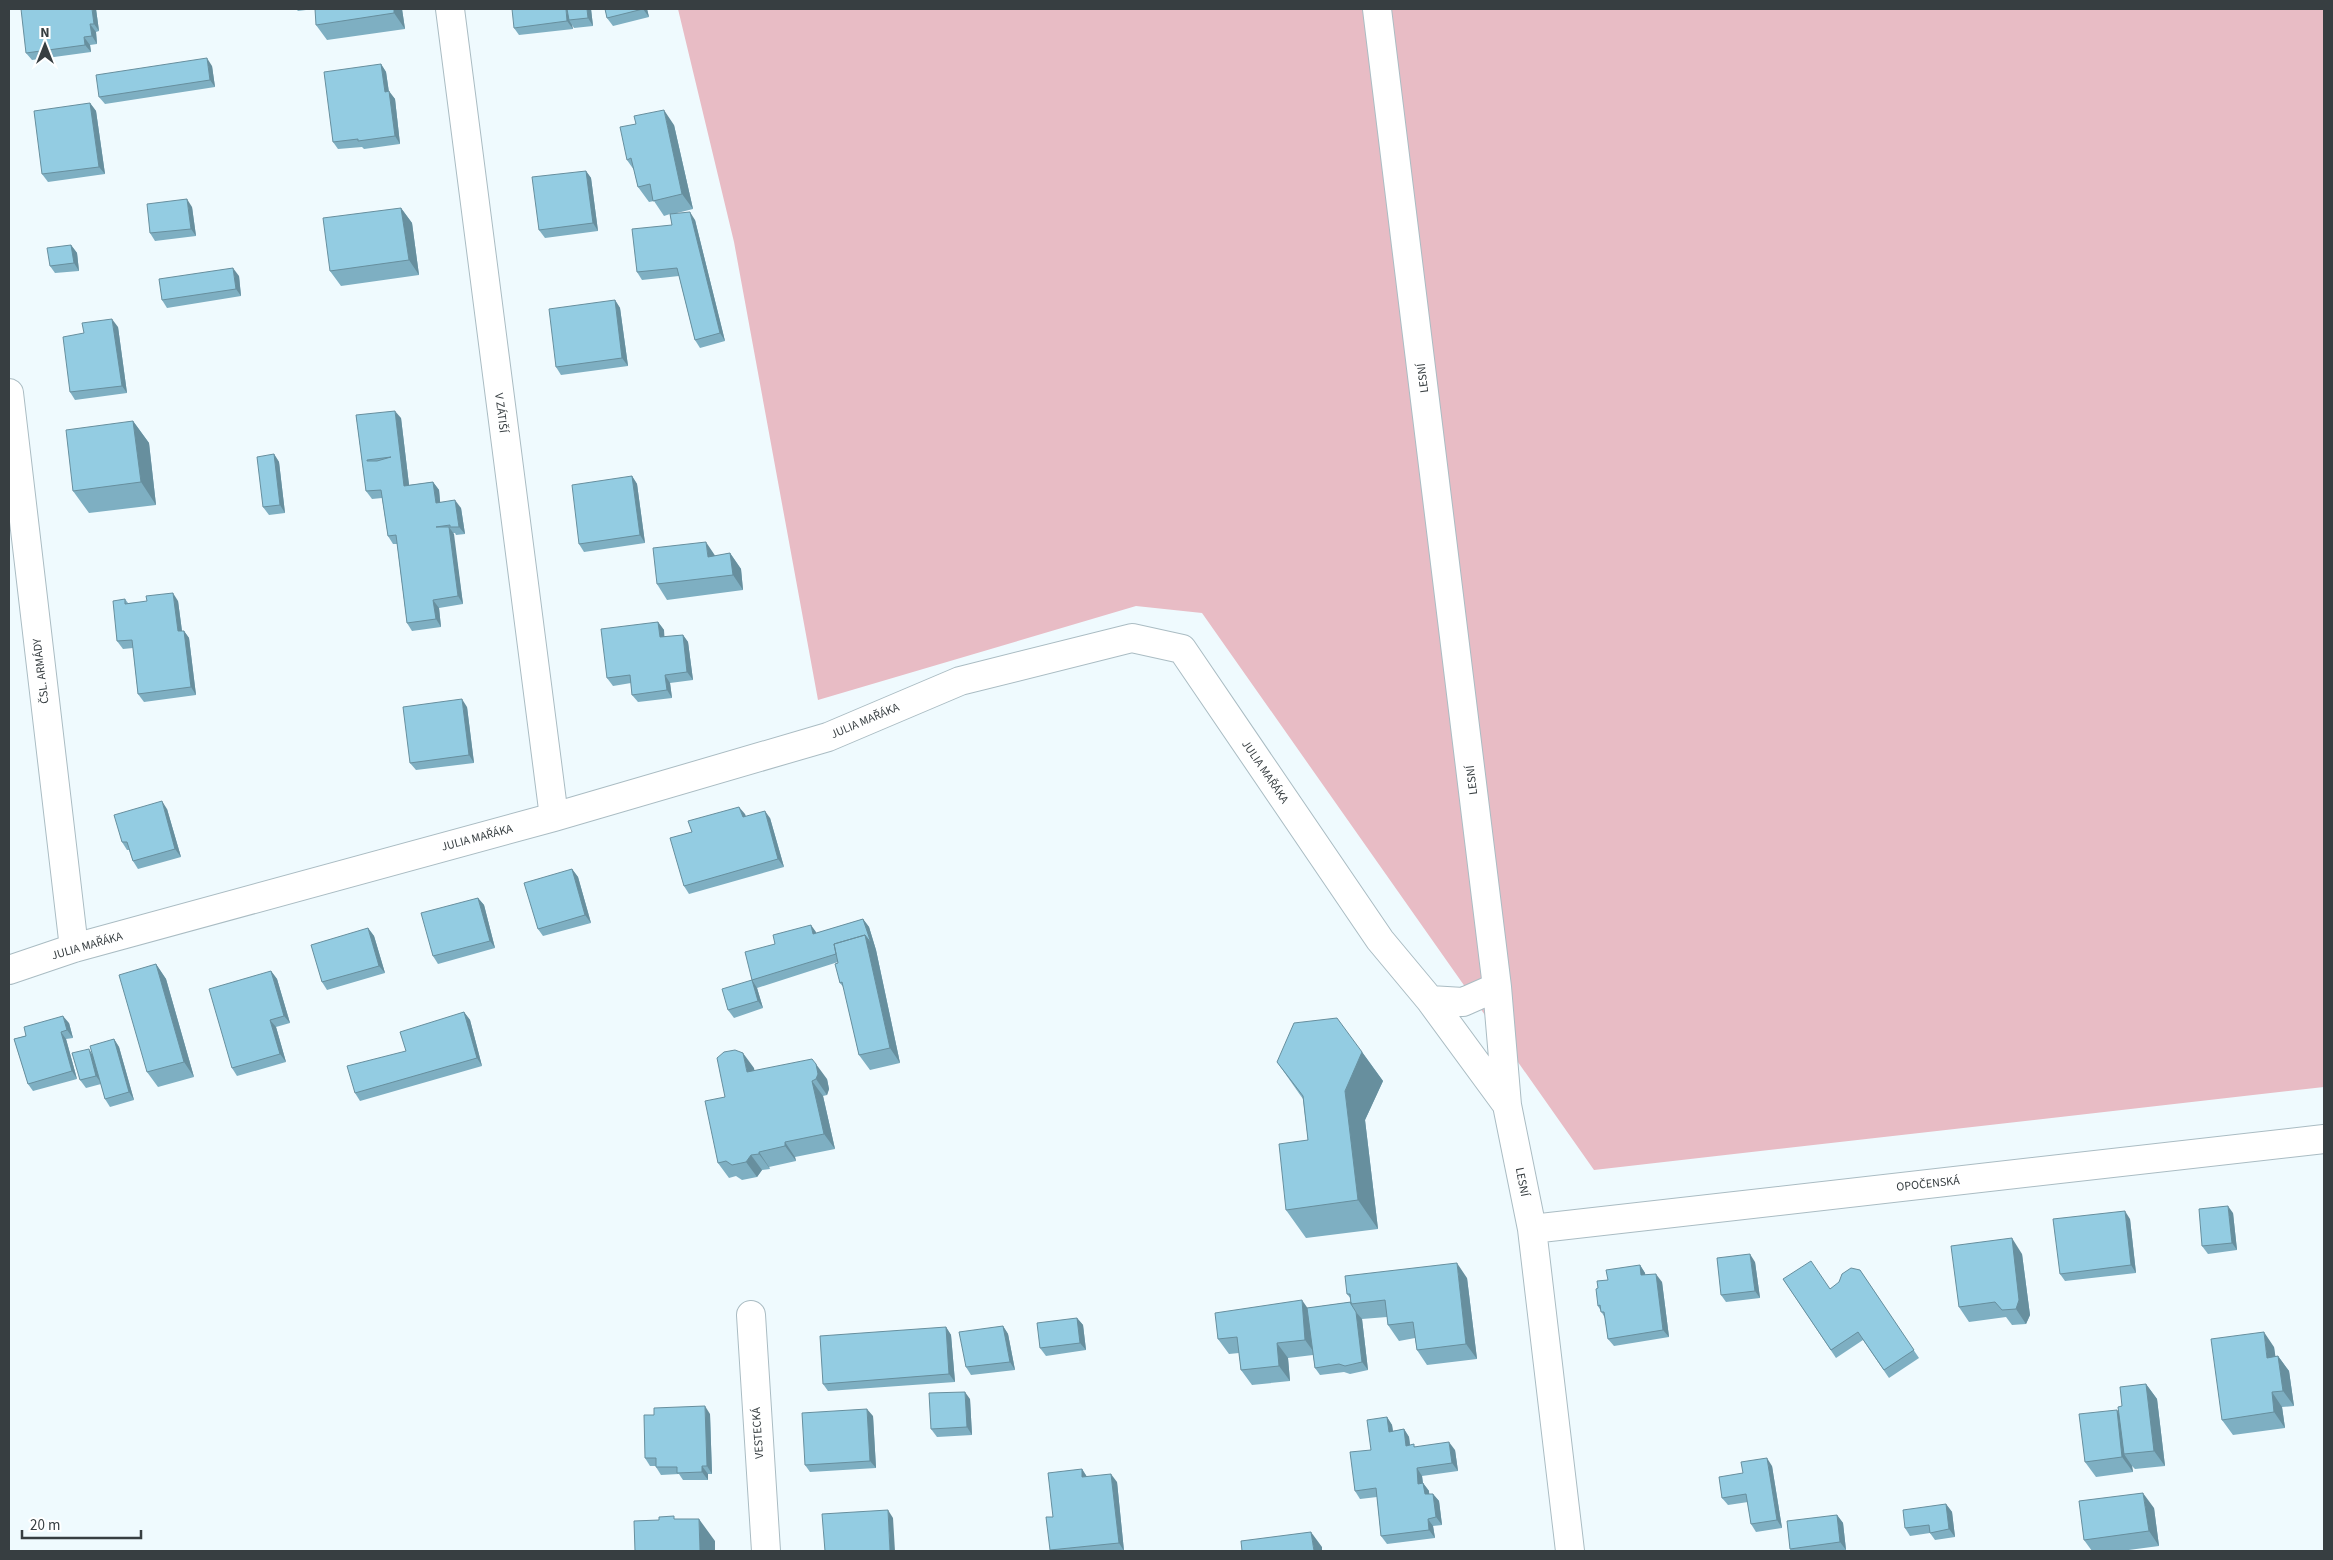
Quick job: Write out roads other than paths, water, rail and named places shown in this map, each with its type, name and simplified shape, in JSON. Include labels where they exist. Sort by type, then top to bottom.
[{"type":"street","name":"V ZÁTIŠÍ","points":[[450,9],[554,817]]},
{"type":"street","name":"LESNÍ","points":[[1378,9],[1497,986],[1507,1105],[1532,1229],[1570,1551]]},
{"type":"street","name":"ČSL. ARMÁDY","points":[[9,393],[74,948]]},
{"type":"street","name":"JULIA MAŘÁKA","points":[[9,970],[74,948],[554,817],[828,737],[960,681],[1132,638],[1182,649],[1380,940],[1430,1000],[1507,1105]]},
{"type":"street","points":[[1430,1000],[1463,1002],[1497,986]]},
{"type":"street","name":"OPOČENSKÁ","points":[[1532,1229],[2324,1139]]},
{"type":"street","name":"VESTECKÁ","points":[[751,1315],[766,1551]]}]
